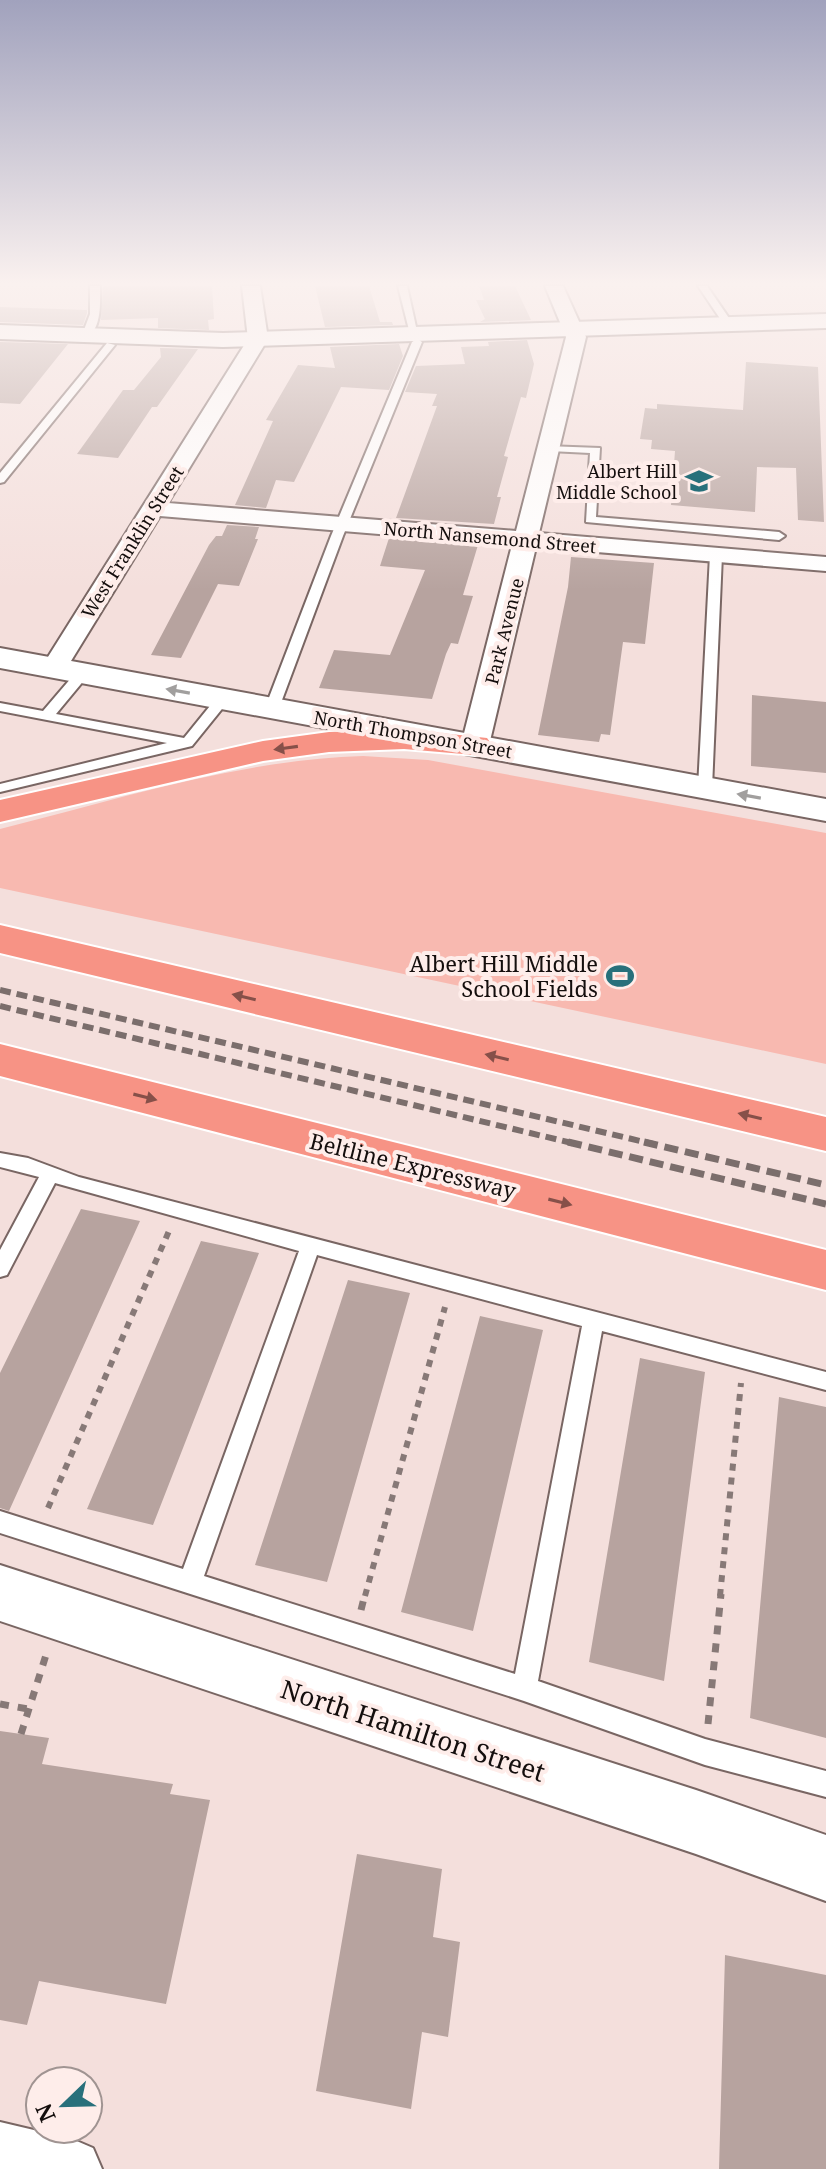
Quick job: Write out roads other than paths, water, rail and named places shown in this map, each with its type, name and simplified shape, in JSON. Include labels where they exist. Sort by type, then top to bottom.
[{"type":"highway","points":[[0,811],[263,751],[316,744],[404,739],[475,745]]},
{"type":"highway","points":[[0,939],[826,1134]]},
{"type":"highway","name":"Beltline Expressway","points":[[0,1060],[826,1270]]},
{"type":"highway","points":[[0,1070],[69,1078]]},
{"type":"street","name":"West Franklin Street","points":[[68,671],[154,509],[229,387]]},
{"type":"street","name":"Park Avenue","points":[[475,745],[564,387]]},
{"type":"street","name":"North Nansemond Street","points":[[154,509],[826,564]]},
{"type":"street","name":"North Thompson Street","points":[[0,658],[826,810]]},
{"type":"street","name":"North Hamilton Street","points":[[0,1593],[696,1822],[826,1868]]},
{"type":"street","points":[[0,2152],[72,2169]]},
{"type":"lane","points":[[0,480],[76,387]]},
{"type":"lane","points":[[272,708],[396,387]]},
{"type":"lane","points":[[550,448],[596,450],[590,520],[779,536]]},
{"type":"lane","points":[[705,788],[716,555]]},
{"type":"lane","points":[[46,716],[68,671]]},
{"type":"lane","points":[[0,788],[187,743],[223,699]]},
{"type":"lane","points":[[0,707],[187,743]]},
{"type":"lane","points":[[0,1160],[76,1184],[826,1381]]},
{"type":"lane","points":[[0,1269],[50,1174]]},
{"type":"lane","points":[[190,1581],[311,1245]]},
{"type":"lane","points":[[524,1689],[594,1319]]},
{"type":"lane","points":[[0,1522],[524,1689],[705,1752],[826,1784]]},
{"type":"railway","points":[[0,990],[653,1144]]},
{"type":"railway","points":[[0,1006],[576,1144]]},
{"type":"railway","points":[[568,1142],[826,1204]]},
{"type":"railway","points":[[644,1142],[826,1185]]},
{"type":"place","name":"Albert Hill Middle School","points":[[699,481]]},
{"type":"place","name":"Albert Hill Middle School Fields","points":[[620,976]]}]
